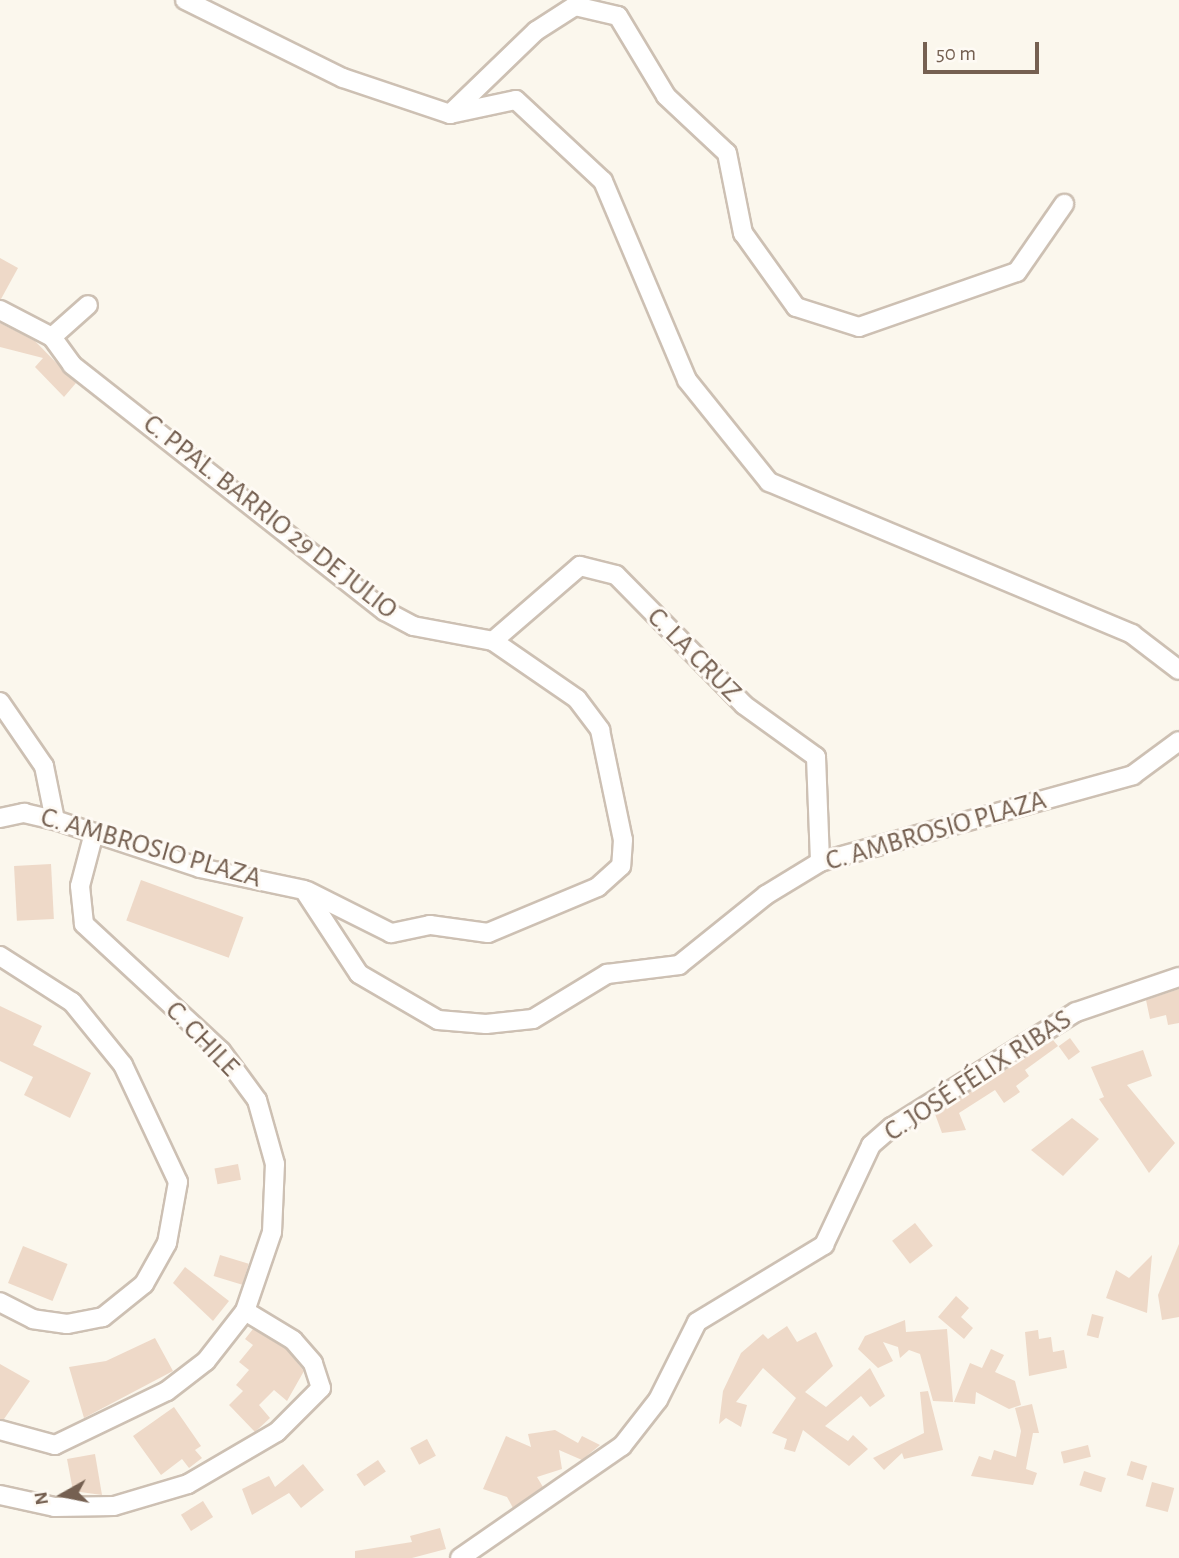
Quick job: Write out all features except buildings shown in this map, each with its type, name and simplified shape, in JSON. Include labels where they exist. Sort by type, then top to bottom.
[{"type":"street","points":[[185,0],[343,78],[450,114],[516,100],[603,181],[687,380],[769,482],[1132,634],[1179,670]]},
{"type":"street","points":[[450,114],[536,31],[575,6],[618,16],[666,96],[727,153],[743,233],[796,307],[859,327],[1017,272],[1064,204]]},
{"type":"street","points":[[52,337],[88,305]]},
{"type":"street","name":"C. PPAL. BARRIO 29 DE JULIO","points":[[0,310],[52,337],[72,365],[386,611],[413,626],[493,641],[577,699],[600,730],[616,786],[621,866],[598,887],[488,933],[430,925],[391,933],[304,890]]},
{"type":"street","name":"C. LA CRUZ","points":[[493,641],[580,566],[602,567],[616,575],[744,705],[816,757],[820,862]]},
{"type":"street","points":[[0,702],[44,766],[55,820]]},
{"type":"street","name":"C. AMBROSIO PLAZA","points":[[0,818],[24,813],[55,820],[200,868],[304,890],[359,974],[438,1020],[486,1024],[533,1019],[607,974],[679,965],[766,895],[820,862],[1133,775],[1179,741]]},
{"type":"street","name":"C. CHILE","points":[[0,1430],[55,1445],[85,1434],[167,1391],[206,1360],[245,1311],[272,1231],[275,1164],[257,1100],[221,1051],[84,924],[80,886],[94,833]]},
{"type":"street","points":[[0,956],[72,1002],[123,1065],[178,1182],[167,1243],[144,1284],[103,1317],[67,1324],[33,1319],[0,1302]]},
{"type":"street","name":"C. JOSÉ FÉLIX RIBAS","points":[[460,1558],[622,1446],[658,1400],[697,1322],[824,1245],[871,1145],[892,1127],[1076,1012],[1179,977]]},
{"type":"street","points":[[0,1495],[55,1507],[114,1506],[188,1484],[277,1432],[321,1388],[313,1363],[293,1340],[245,1311]]}]
